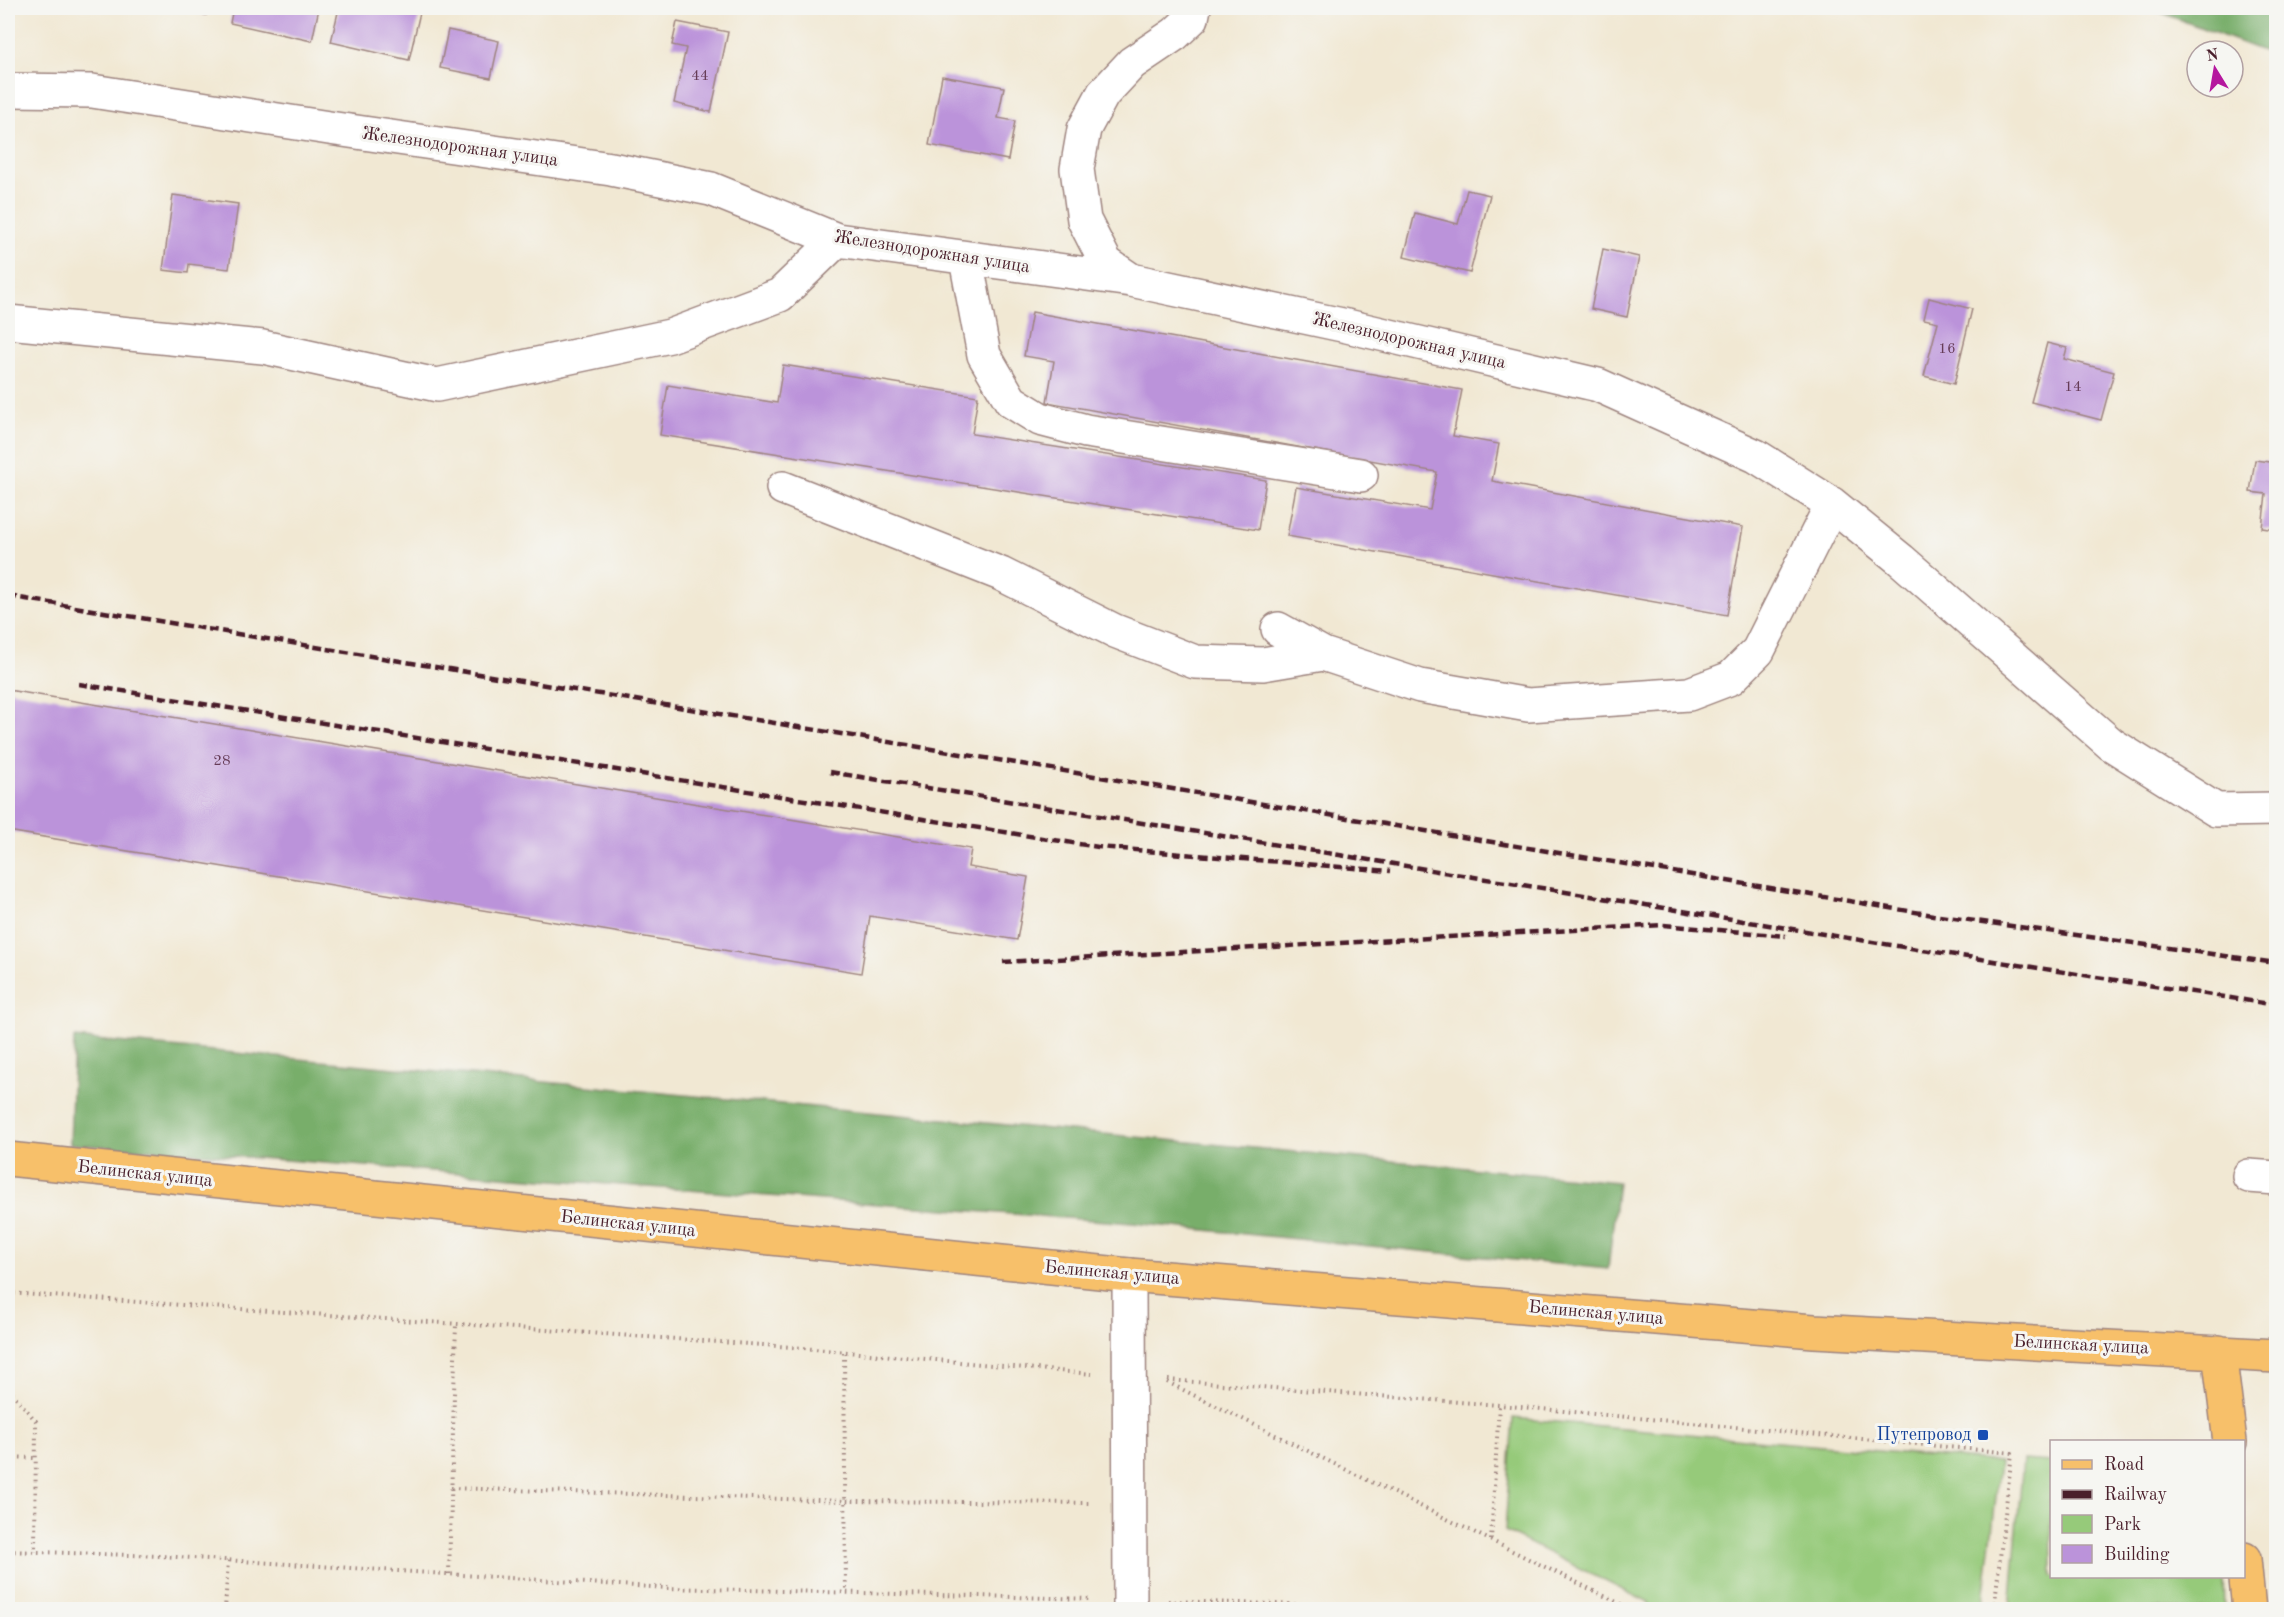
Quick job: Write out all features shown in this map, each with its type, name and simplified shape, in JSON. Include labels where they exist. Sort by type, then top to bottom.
[{"type":"main road","name":"Белинская улица","points":[[8,1159],[1129,1275],[1814,1331],[2277,1356]]},
{"type":"main road","points":[[2219,1352],[2229,1440]]},
{"type":"main road","points":[[2245,1569],[2249,1610]]},
{"type":"street","points":[[1131,280],[1106,263],[1084,220],[1077,169],[1084,129],[1103,94],[1132,63],[1175,34],[1192,18],[1194,8]]},
{"type":"street","name":"Железнодорожная улица","points":[[8,90],[92,91],[611,169],[711,189],[837,240],[1131,280],[1347,326],[1598,385],[1756,456],[1832,504],[1901,560],[2111,744],[2216,810],[2277,809]]},
{"type":"street","points":[[8,322],[263,347],[437,385],[670,336],[780,295],[837,240]]},
{"type":"street","points":[[966,259],[984,355],[1011,401],[1040,418],[1086,431],[1361,475]]},
{"type":"street","points":[[783,488],[1001,574],[1115,631],[1196,662],[1263,664],[1323,654]]},
{"type":"street","points":[[1278,629],[1323,654],[1420,686],[1528,705],[1689,694],[1731,678],[1758,651],[1832,504]]},
{"type":"street","points":[[1129,1275],[1130,1605]]},
{"type":"path","points":[[8,1293],[456,1323],[1131,1377]]},
{"type":"path","points":[[449,1574],[456,1323]]},
{"type":"path","points":[[844,1353],[846,1592]]},
{"type":"path","points":[[1633,1610],[1161,1380],[1499,1406],[2012,1453],[1994,1610]]},
{"type":"path","points":[[8,1388],[36,1421],[35,1552]]},
{"type":"path","points":[[1491,1540],[1499,1406]]},
{"type":"path","points":[[8,1457],[35,1458]]},
{"type":"path","points":[[452,1488],[845,1501],[1130,1504]]},
{"type":"path","points":[[8,1551],[228,1560],[668,1588],[846,1592],[1130,1605],[1488,1610]]},
{"type":"path","points":[[225,1610],[228,1560]]},
{"type":"green space","points":[[2149,8],[2276,8],[2276,56],[2245,44],[2245,39],[2231,39]]},
{"type":"green space","points":[[74,1038],[1618,1182],[1608,1269],[1132,1223],[70,1144]]},
{"type":"green space","points":[[1513,1418],[2000,1462],[1983,1609],[1649,1609],[1649,1603],[1505,1531]]},
{"type":"green space","points":[[2023,1460],[2050,1462],[2050,1578],[2224,1578],[2225,1609],[2010,1609]]},
{"type":"building","points":[[177,8],[207,8],[206,15]]},
{"type":"building","points":[[233,8],[319,8],[312,41],[230,23]]},
{"type":"building","points":[[339,8],[421,8],[409,60],[331,42]]},
{"type":"building","points":[[677,22],[728,32],[711,112],[674,103],[686,48],[672,45]]},
{"type":"building","points":[[448,30],[499,41],[491,78],[440,68]]},
{"type":"building","points":[[942,76],[1004,87],[998,118],[1015,121],[1008,160],[929,145]]},
{"type":"building","points":[[1467,190],[1490,195],[1470,273],[1404,257],[1415,213],[1458,224]]},
{"type":"building","points":[[173,195],[238,204],[229,269],[189,264],[188,273],[163,270]]},
{"type":"building","points":[[1603,249],[1639,257],[1627,317],[1591,309]]},
{"type":"building","points":[[1929,298],[1972,309],[1954,384],[1924,376],[1938,322],[1924,319]]},
{"type":"building","points":[[1032,312],[1462,390],[1453,436],[1499,444],[1492,481],[1743,527],[1727,615],[1287,536],[1296,487],[1430,510],[1437,472],[1047,402],[1054,361],[1024,356]]},
{"type":"building","points":[[2047,343],[2067,348],[2064,359],[2114,372],[2101,420],[2031,402]]},
{"type":"building","points":[[783,365],[978,396],[972,434],[1266,480],[1258,530],[660,435],[668,385],[777,403]]},
{"type":"building","points":[[2255,460],[2276,463],[2276,530],[2262,528],[2266,494],[2250,492]]},
{"type":"building","points":[[8,690],[971,849],[968,867],[1028,877],[1017,940],[870,916],[861,973],[8,831]]},
{"type":"railway","points":[[8,596],[1933,915],[2276,963]]},
{"type":"railway","points":[[79,684],[1098,847],[1390,871]]},
{"type":"railway","points":[[830,772],[1891,945],[2276,1005]]},
{"type":"railway","points":[[1003,962],[1663,925],[1786,936]]},
{"type":"place","name":"Путепровод","points":[[1983,1435]]}]
